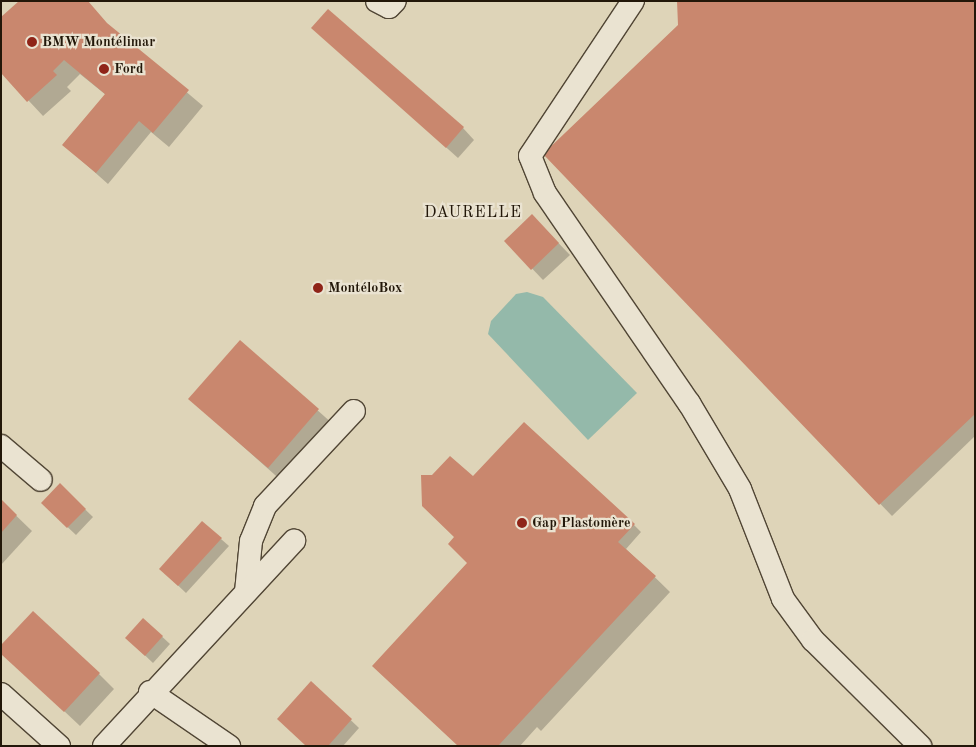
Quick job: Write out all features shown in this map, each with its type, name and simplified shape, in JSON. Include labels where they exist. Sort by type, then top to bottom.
[{"type":"street","points":[[377,1],[389,7],[395,1]]},
{"type":"street","points":[[633,1],[530,156],[541,184],[689,403],[740,489],[783,599],[813,640],[920,746]]},
{"type":"street","points":[[246,592],[251,541],[265,506],[354,411]]},
{"type":"street","points":[[1,446],[41,480]]},
{"type":"street","points":[[104,746],[150,692],[294,541]]},
{"type":"street","points":[[150,692],[229,746]]},
{"type":"street","points":[[1,694],[59,746]]},
{"type":"shaded area","points":[[527,292],[543,297],[637,393],[588,440],[488,334],[491,321],[516,294]]},
{"type":"building","points":[[19,1],[88,1],[107,23],[189,90],[153,133],[139,121],[96,173],[62,145],[105,94],[64,60],[53,71],[57,75],[27,102],[1,73],[1,17]]},
{"type":"building","points":[[677,1],[975,1],[975,414],[879,505],[543,154],[678,25]]},
{"type":"building","points":[[328,9],[464,127],[446,148],[311,28]]},
{"type":"building","points":[[532,214],[559,243],[531,270],[504,241]]},
{"type":"building","points":[[240,340],[319,409],[268,468],[188,399]]},
{"type":"building","points":[[524,422],[635,524],[618,542],[656,576],[498,746],[458,746],[372,666],[467,563],[448,544],[454,537],[422,506],[421,475],[432,475],[450,456],[473,476]]},
{"type":"building","points":[[60,483],[86,509],[67,528],[41,503]]},
{"type":"building","points":[[1,499],[17,515],[1,533]]},
{"type":"building","points":[[202,521],[222,538],[178,586],[159,569]]},
{"type":"building","points":[[33,611],[100,673],[64,712],[1,654],[1,645]]},
{"type":"building","points":[[143,618],[163,636],[145,656],[125,638]]},
{"type":"building","points":[[311,681],[352,719],[328,746],[306,746],[277,719]]},
{"type":"place","name":"BMW Montélimar","points":[[32,42]]},
{"type":"place","name":"Ford","points":[[104,69]]},
{"type":"place","name":"MontéloBox","points":[[318,288]]},
{"type":"place","name":"Gap Plastomère","points":[[522,523]]},
{"type":"district","name":"DAURELLE","points":[[473,213]]}]
